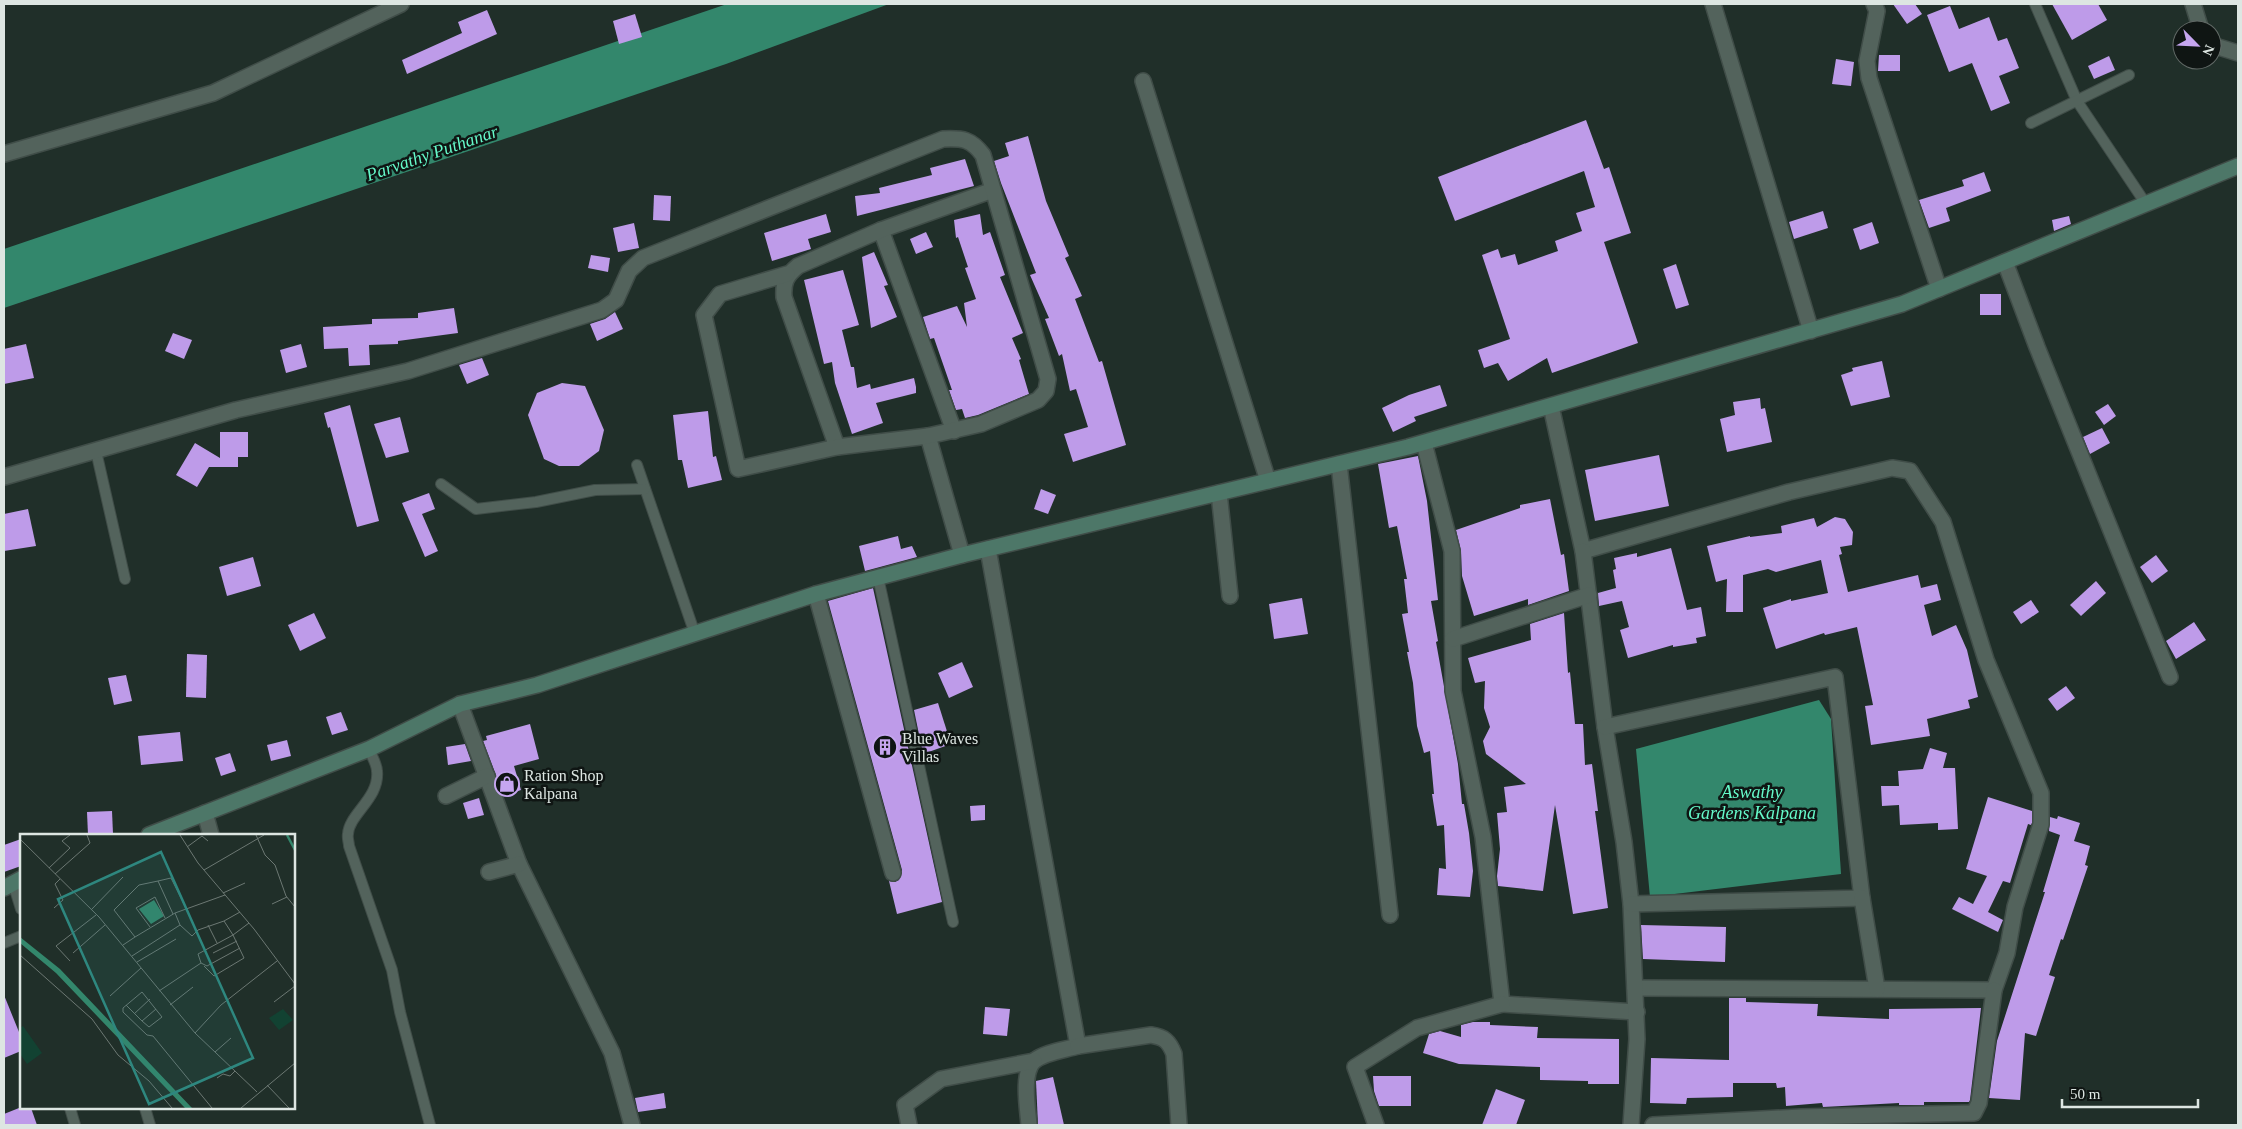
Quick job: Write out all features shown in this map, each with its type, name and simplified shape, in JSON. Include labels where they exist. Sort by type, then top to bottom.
[{"type":"street","points":[[4,154],[214,93],[402,4]]},
{"type":"street","points":[[1713,4],[1811,330]]},
{"type":"street","points":[[1874,4],[1877,11],[1868,49],[1869,78],[1939,289]]},
{"type":"street","points":[[2193,4],[2198,20]]},
{"type":"street","points":[[2222,48],[2238,53]]},
{"type":"street","points":[[1143,81],[1268,481]]},
{"type":"street","points":[[4,477],[236,410],[408,371],[602,310],[616,300],[629,271],[643,258],[943,139],[959,138],[974,144],[983,155],[1048,378],[1046,391],[1038,400],[981,424],[928,436],[837,447],[738,469],[704,315],[720,294],[787,274],[798,266],[881,230],[993,190]]},
{"type":"street","points":[[152,834],[369,749],[460,704],[537,685],[816,594],[962,555],[1424,443],[1902,304],[2238,166]]},
{"type":"street","points":[[881,230],[954,431]]},
{"type":"street","points":[[2004,262],[2036,347],[2170,677]]},
{"type":"street","points":[[787,274],[783,284],[784,297],[837,447]]},
{"type":"street","points":[[1551,406],[1583,551],[1605,727],[1624,842],[1631,904],[1637,1012],[1631,1125]]},
{"type":"street","points":[[928,436],[962,555]]},
{"type":"street","points":[[1424,443],[1452,551],[1454,691],[1483,837],[1502,1004]]},
{"type":"street","points":[[1339,464],[1390,915]]},
{"type":"street","points":[[1583,551],[1789,492],[1892,468],[1910,471],[1943,522],[1986,660],[2040,793],[2042,824],[2015,907],[2007,952],[1994,990],[1978,1103],[1974,1113],[1801,1117],[1653,1125]]},
{"type":"street","points":[[1219,493],[1230,596]]},
{"type":"street","points":[[988,549],[1078,1046]]},
{"type":"street","points":[[816,594],[893,873]]},
{"type":"street","points":[[1453,640],[1589,595]]},
{"type":"street","points":[[1605,727],[1835,677],[1862,898],[1877,989]]},
{"type":"street","points":[[460,704],[519,864],[612,1054],[632,1125]]},
{"type":"street","points":[[446,796],[487,776]]},
{"type":"street","points":[[205,813],[211,834]]},
{"type":"street","points":[[489,872],[519,864]]},
{"type":"street","points":[[1631,904],[1862,898]]},
{"type":"street","points":[[1635,988],[1994,990]]},
{"type":"street","points":[[1376,1125],[1356,1067],[1417,1028],[1502,1004],[1637,1012]]},
{"type":"street","points":[[909,1125],[905,1105],[941,1079],[1034,1061],[1046,1055],[1078,1046],[1151,1035],[1162,1037],[1170,1043],[1174,1054],[1179,1125]]},
{"type":"street","points":[[1029,1125],[1026,1086],[1029,1070],[1034,1061]]},
{"type":"lane","points":[[2035,4],[2077,101],[2146,204]]},
{"type":"lane","points":[[2031,122],[2129,75]]},
{"type":"lane","points":[[96,451],[125,579]]},
{"type":"lane","points":[[637,465],[695,634]]},
{"type":"lane","points":[[441,484],[476,509],[536,502],[595,490],[645,489]]},
{"type":"lane","points":[[878,577],[953,922]]},
{"type":"lane","points":[[369,749],[377,770],[375,784],[371,797],[350,825],[348,834],[349,846],[392,970],[400,1012],[430,1125]]},
{"type":"lane","points":[[13,883],[20,906]]},
{"type":"lane","points":[[4,944],[20,936]]},
{"type":"lane","points":[[70,1109],[75,1125]]},
{"type":"lane","points":[[145,1109],[150,1125]]},
{"type":"water","name":"Parvathy Puthanar","points":[[727,4],[889,4],[726,64],[4,308],[4,249]]},
{"type":"water","name":"Aswathy Gardens Kalpana","points":[[1819,700],[1831,719],[1841,874],[1650,897],[1636,749]]},
{"type":"building","points":[[1893,4],[1915,4],[1922,14],[1907,24]]},
{"type":"building","points":[[2052,4],[2098,4],[2107,20],[2072,40]]},
{"type":"building","points":[[1950,6],[1959,29],[1989,17],[1998,41],[2007,38],[2019,68],[1999,76],[2010,103],[1991,111],[1972,63],[1949,72],[1927,15]]},
{"type":"building","points":[[487,10],[497,34],[407,74],[402,60],[462,33],[458,22]]},
{"type":"building","points":[[635,14],[642,37],[619,44],[613,21]]},
{"type":"building","points":[[1879,55],[1900,55],[1900,71],[1878,71]]},
{"type":"building","points":[[2109,56],[2115,70],[2094,79],[2088,66]]},
{"type":"building","points":[[1836,59],[1854,62],[1851,86],[1832,84]]},
{"type":"building","points":[[1586,120],[1604,169],[1609,167],[1631,233],[1604,242],[1638,343],[1552,373],[1547,358],[1508,381],[1498,363],[1484,368],[1478,350],[1510,339],[1482,255],[1498,249],[1501,258],[1515,254],[1518,265],[1558,251],[1555,241],[1582,231],[1576,213],[1595,207],[1584,171],[1455,221],[1438,177]]},
{"type":"building","points":[[1028,136],[1046,201],[1069,256],[1065,258],[1082,296],[1075,299],[1099,362],[1102,361],[1126,445],[1073,462],[1064,434],[1088,427],[1076,389],[1070,391],[1062,354],[1059,356],[1045,319],[1049,318],[1030,275],[1036,273],[994,161],[1009,156],[1005,143]]},
{"type":"building","points":[[965,159],[974,186],[857,216],[855,196],[880,193],[879,188],[932,175],[930,168]]},
{"type":"building","points":[[1984,172],[1991,191],[1946,208],[1950,221],[1929,228],[1919,200],[1964,186],[1962,180]]},
{"type":"building","points":[[654,195],[671,196],[670,221],[653,220]]},
{"type":"building","points":[[1823,211],[1828,228],[1794,239],[1789,222]]},
{"type":"building","points":[[826,214],[831,232],[808,239],[811,249],[772,261],[764,233]]},
{"type":"building","points":[[980,214],[983,235],[990,232],[1005,275],[1000,277],[1023,333],[1012,338],[1021,359],[1019,360],[1029,394],[978,415],[965,418],[962,409],[956,410],[949,390],[952,390],[934,338],[930,339],[923,317],[957,306],[967,327],[964,303],[976,299],[965,268],[968,267],[958,237],[956,238],[954,220]]},
{"type":"building","points":[[2069,216],[2071,224],[2054,231],[2052,220]]},
{"type":"building","points":[[1872,222],[1879,243],[1860,250],[1853,229]]},
{"type":"building","points":[[634,223],[639,248],[618,252],[613,228]]},
{"type":"building","points":[[926,232],[933,247],[916,254],[910,239]]},
{"type":"building","points":[[874,252],[888,285],[884,286],[897,317],[871,328],[862,257]]},
{"type":"building","points":[[591,255],[610,258],[608,272],[588,268]]},
{"type":"building","points":[[1676,264],[1689,305],[1676,309],[1663,269]]},
{"type":"building","points":[[843,270],[859,325],[842,330],[851,367],[854,367],[857,388],[870,384],[871,389],[914,378],[916,387],[916,393],[876,403],[883,423],[852,434],[835,383],[832,362],[824,364],[804,280]]},
{"type":"building","points":[[1980,294],[2001,294],[2001,315],[1980,315]]},
{"type":"building","points":[[454,308],[458,333],[398,341],[398,344],[369,345],[370,365],[349,366],[348,348],[324,349],[323,327],[372,324],[372,319],[418,318],[418,313]]},
{"type":"building","points":[[615,312],[623,329],[597,341],[590,324],[605,319]]},
{"type":"building","points":[[173,333],[192,340],[184,359],[165,351]]},
{"type":"building","points":[[26,344],[34,378],[4,384],[4,349]]},
{"type":"building","points":[[301,344],[307,367],[286,373],[280,350]]},
{"type":"building","points":[[482,358],[489,375],[467,384],[459,365]]},
{"type":"building","points":[[1882,361],[1890,397],[1851,406],[1841,375],[1853,371],[1852,368]]},
{"type":"building","points":[[562,383],[585,386],[604,430],[599,451],[579,466],[559,466],[544,459],[528,415],[537,393]]},
{"type":"building","points":[[1440,385],[1447,406],[1414,417],[1416,421],[1393,432],[1382,408],[1409,395]]},
{"type":"building","points":[[1760,398],[1761,409],[1765,408],[1772,442],[1727,452],[1720,419],[1735,415],[1733,402]]},
{"type":"building","points":[[2108,404],[2116,416],[2104,425],[2095,412]]},
{"type":"building","points":[[350,405],[379,521],[357,527],[330,427],[328,428],[324,413]]},
{"type":"building","points":[[708,411],[713,457],[716,456],[722,480],[688,488],[682,460],[678,460],[673,415]]},
{"type":"building","points":[[400,417],[409,452],[386,458],[374,424]]},
{"type":"building","points":[[2102,428],[2110,443],[2090,454],[2083,437]]},
{"type":"building","points":[[220,432],[248,432],[248,457],[238,457],[238,467],[209,467],[197,487],[176,475],[195,443],[220,458]]},
{"type":"building","points":[[1659,455],[1669,506],[1595,521],[1585,470]]},
{"type":"building","points":[[1418,456],[1427,501],[1438,600],[1431,601],[1438,641],[1436,642],[1458,764],[1462,804],[1464,804],[1469,833],[1473,871],[1470,897],[1437,895],[1439,868],[1446,869],[1444,825],[1437,826],[1432,794],[1434,794],[1430,751],[1424,753],[1417,726],[1413,683],[1407,652],[1409,652],[1402,614],[1408,613],[1404,579],[1407,579],[1397,526],[1389,528],[1378,464]]},
{"type":"building","points":[[1041,489],[1056,495],[1048,514],[1034,509]]},
{"type":"building","points":[[429,493],[435,509],[422,514],[438,551],[425,557],[402,503]]},
{"type":"building","points":[[1550,499],[1561,555],[1564,554],[1569,591],[1528,605],[1528,599],[1474,616],[1462,576],[1461,551],[1456,530],[1520,508],[1520,505]]},
{"type":"building","points":[[28,509],[36,546],[4,551],[4,514]]},
{"type":"building","points":[[1835,517],[1845,519],[1853,532],[1852,545],[1840,547],[1842,554],[1839,555],[1848,592],[1918,575],[1921,588],[1937,584],[1941,600],[1924,605],[1932,636],[1956,625],[1967,650],[1978,697],[1968,700],[1970,708],[1927,719],[1930,736],[1871,745],[1865,706],[1873,705],[1857,627],[1825,635],[1824,633],[1776,649],[1763,608],[1791,599],[1791,601],[1828,593],[1821,560],[1776,572],[1768,569],[1743,575],[1743,612],[1726,612],[1727,579],[1716,582],[1707,546],[1750,536],[1782,533],[1781,526],[1814,518],[1817,527]]},
{"type":"building","points":[[898,536],[901,549],[912,546],[917,557],[865,571],[859,546]]},
{"type":"building","points":[[1671,548],[1687,610],[1701,607],[1706,636],[1696,638],[1697,643],[1673,647],[1673,645],[1628,658],[1620,630],[1629,627],[1622,601],[1599,606],[1598,593],[1616,588],[1613,570],[1616,569],[1614,558],[1637,553],[1637,557]]},
{"type":"building","points":[[2156,555],[2168,571],[2152,583],[2140,567]]},
{"type":"building","points":[[253,557],[261,586],[227,596],[219,567]]},
{"type":"building","points":[[2096,581],[2106,593],[2081,616],[2070,605]]},
{"type":"building","name":"Blue Waves Villas","points":[[873,588],[942,902],[897,914],[889,881],[895,882],[899,880],[902,870],[828,601]]},
{"type":"building","points":[[1302,598],[1308,634],[1274,639],[1269,604]]},
{"type":"building","points":[[2031,600],[2039,612],[2021,624],[2013,612]]},
{"type":"building","points":[[314,613],[326,638],[300,651],[288,625]]},
{"type":"building","points":[[1564,613],[1568,673],[1570,672],[1575,724],[1583,724],[1585,765],[1592,764],[1598,811],[1595,811],[1608,908],[1573,914],[1555,805],[1543,891],[1498,886],[1497,876],[1500,849],[1497,813],[1507,812],[1504,787],[1526,784],[1486,754],[1483,741],[1490,727],[1484,708],[1485,681],[1475,683],[1468,658],[1531,640],[1530,624]]},
{"type":"building","points":[[2194,622],[2206,640],[2176,659],[2166,641]]},
{"type":"building","points":[[187,654],[207,655],[206,698],[186,697]]},
{"type":"building","points":[[962,662],[973,687],[949,698],[938,673]]},
{"type":"building","points":[[126,675],[132,701],[114,705],[108,678]]},
{"type":"building","points":[[2066,686],[2075,698],[2057,711],[2048,699]]},
{"type":"building","points":[[938,703],[951,744],[923,754],[914,710]]},
{"type":"building","points":[[341,712],[348,730],[332,735],[326,717]]},
{"type":"building","points":[[530,724],[539,759],[514,766],[521,790],[504,796],[483,741],[487,740],[486,736]]},
{"type":"building","points":[[180,732],[183,761],[141,765],[138,736]]},
{"type":"building","points":[[287,740],[291,756],[271,761],[267,745]]},
{"type":"building","points":[[465,744],[471,761],[448,765],[446,747]]},
{"type":"building","points":[[1930,748],[1947,753],[1943,768],[1955,768],[1958,829],[1938,830],[1938,823],[1900,825],[1899,805],[1882,806],[1881,786],[1899,786],[1898,771],[1923,769]]},
{"type":"building","points":[[230,753],[236,771],[221,776],[215,758]]},
{"type":"building","points":[[1988,797],[2032,811],[2032,823],[2031,825],[2028,824],[2010,883],[2003,881],[1988,912],[2003,920],[1998,932],[1952,909],[1959,897],[1973,904],[1987,876],[1966,869]]},
{"type":"building","points":[[479,798],[484,815],[468,819],[463,803]]},
{"type":"building","points":[[985,805],[985,820],[971,821],[970,806]]},
{"type":"building","points":[[112,811],[113,834],[88,834],[87,812]]},
{"type":"building","points":[[2058,816],[2080,823],[2074,841],[2090,846],[2085,865],[2088,866],[2049,975],[2055,977],[2036,1036],[2025,1033],[2020,1100],[1989,1098],[1997,1041],[2045,892],[2043,892],[2060,835],[2049,831],[2050,817],[2057,819]]},
{"type":"building","points":[[20,839],[20,866],[4,872],[4,845]]},
{"type":"building","points":[[1641,925],[1726,927],[1725,962],[1643,959]]},
{"type":"building","points":[[4,995],[20,1035],[20,1051],[4,1058]]},
{"type":"building","points":[[1729,998],[1746,998],[1746,1002],[1818,1004],[1817,1016],[1889,1019],[1889,1009],[1981,1008],[1970,1100],[1969,1102],[1924,1102],[1924,1105],[1899,1105],[1899,1103],[1823,1107],[1822,1103],[1786,1106],[1785,1087],[1777,1088],[1776,1083],[1733,1083],[1733,1097],[1687,1098],[1686,1104],[1650,1103],[1651,1058],[1729,1060]]},
{"type":"building","points":[[985,1007],[1010,1009],[1007,1036],[983,1034]]},
{"type":"building","points":[[1473,1022],[1490,1022],[1490,1025],[1538,1027],[1537,1038],[1619,1039],[1619,1084],[1588,1084],[1588,1081],[1540,1080],[1540,1067],[1459,1064],[1423,1053],[1429,1034],[1440,1031],[1461,1037],[1461,1025]]},
{"type":"building","points":[[1373,1076],[1411,1076],[1411,1106],[1379,1106],[1374,1091]]},
{"type":"building","points":[[1053,1077],[1064,1125],[1038,1125],[1036,1081]]},
{"type":"building","points":[[1496,1089],[1525,1100],[1516,1125],[1482,1125]]},
{"type":"building","points":[[664,1093],[666,1108],[638,1112],[635,1098]]},
{"type":"building","points":[[19,1108],[31,1109],[37,1125],[4,1125],[4,1114]]},
{"type":"place","name":"Blue Waves Villas","points":[[885,747]]},
{"type":"place","name":"Ration Shop Kalpana","points":[[507,784]]}]
